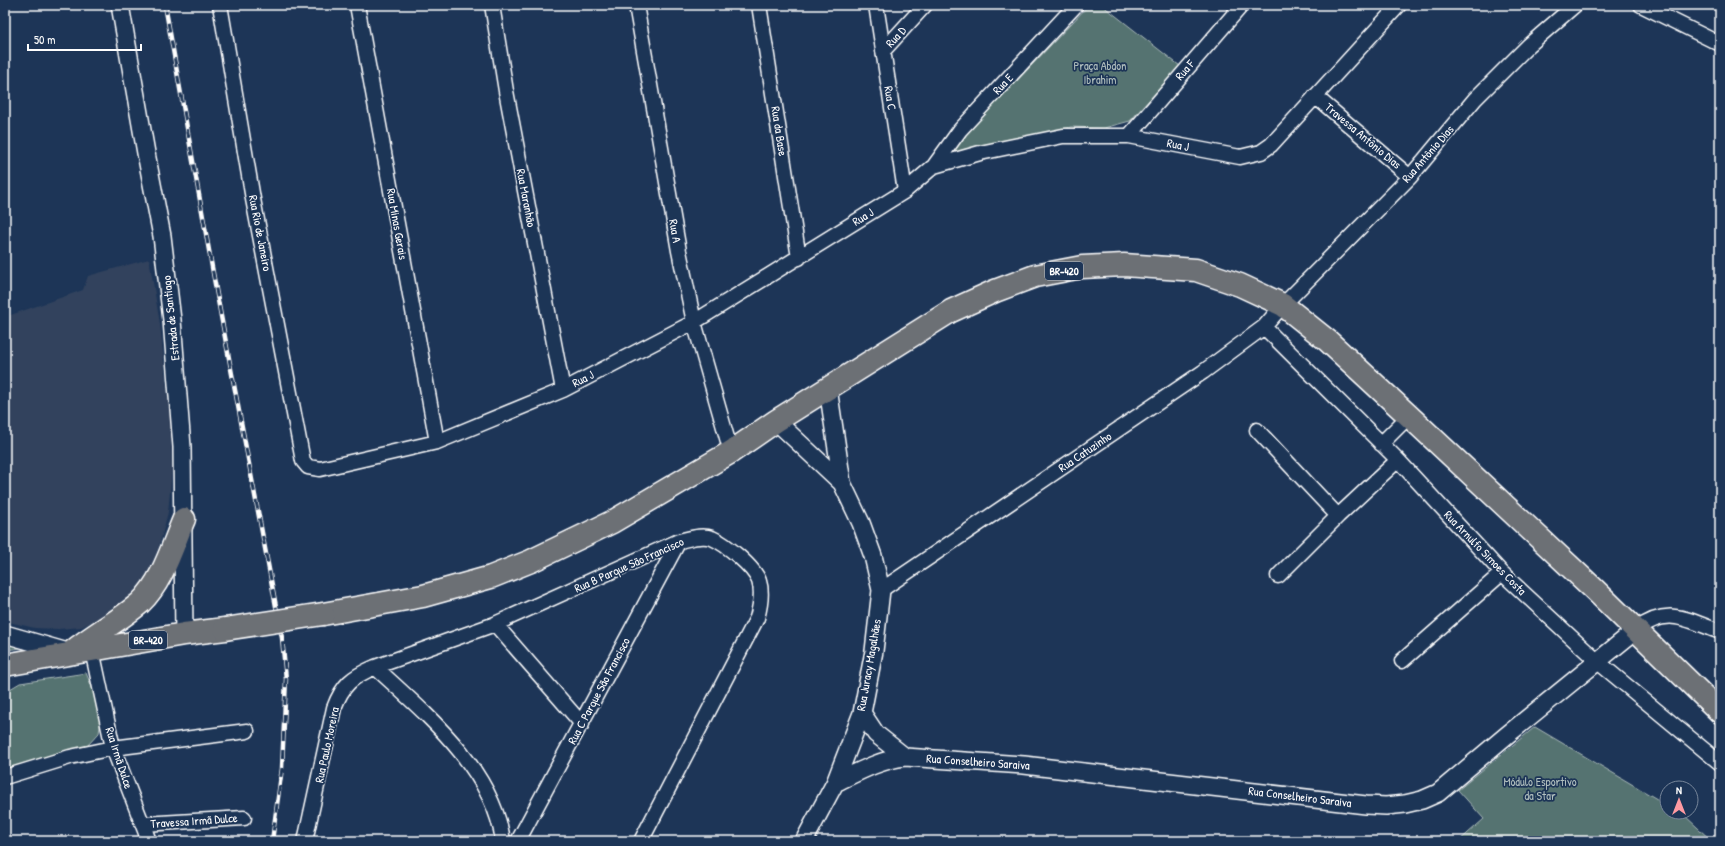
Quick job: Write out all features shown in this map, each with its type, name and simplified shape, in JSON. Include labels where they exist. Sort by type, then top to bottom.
[{"type":"main road","name":"BR-420","points":[[10,667],[81,651],[184,634],[323,614],[423,596],[491,577],[531,561],[612,522],[731,452],[776,421],[951,311],[995,291],[1035,276],[1082,267],[1124,265],[1196,270],[1240,285],[1284,305],[1328,341],[1409,416],[1636,630],[1720,712]]},
{"type":"main road","points":[[81,651],[141,602],[165,566],[184,519]]},
{"type":"street","name":"Estrada de Santiago","points":[[120,5],[162,236],[172,320],[182,439],[184,634]]},
{"type":"street","name":"Rua Rio de Janeiro","points":[[220,5],[253,198],[303,461]]},
{"type":"street","name":"Rua Minas Gerais","points":[[357,5],[437,442]]},
{"type":"street","name":"Rua Maranhão","points":[[492,5],[507,98],[563,390]]},
{"type":"street","name":"Rua A","points":[[636,5],[679,251],[694,322],[731,452]]},
{"type":"street","name":"Rua da Base","points":[[759,5],[800,258]]},
{"type":"street","name":"Rua C","points":[[876,5],[905,191]]},
{"type":"street","name":"Rua D","points":[[883,51],[926,5]]},
{"type":"street","name":"Rua E","points":[[934,166],[960,130],[1076,5]]},
{"type":"street","name":"Rua F","points":[[1129,136],[1242,5]]},
{"type":"street","name":"Rua J","points":[[303,461],[308,467],[320,470],[437,442],[563,390],[694,322],[800,258],[905,191],[934,166],[980,153],[1063,136],[1129,136],[1240,157],[1261,152],[1271,145],[1399,5]]},
{"type":"street","name":"Rua Antônio Dias","points":[[1284,305],[1410,177],[1475,99],[1529,45],[1576,5]]},
{"type":"street","points":[[1641,5],[1720,44]]},
{"type":"street","name":"Travessa Antônio Dias","points":[[1315,96],[1410,177]]},
{"type":"street","name":"Rua Catuzinho","points":[[881,590],[1203,372],[1264,327],[1284,305]]},
{"type":"street","name":"Rua Arnulfo Simoes Costa","points":[[1264,327],[1398,460],[1502,574],[1598,662],[1720,764]]},
{"type":"street","points":[[828,388],[842,483]]},
{"type":"street","points":[[1381,444],[1409,416]]},
{"type":"street","points":[[776,421],[842,483]]},
{"type":"street","points":[[1257,430],[1338,516]]},
{"type":"street","points":[[1278,576],[1338,516],[1398,460]]},
{"type":"street","name":"Rua Juracy Magalhães","points":[[804,841],[835,783],[862,713],[874,651],[881,590],[873,556],[861,523],[842,483]]},
{"type":"street","name":"Rua B Parque São Francisco","points":[[375,667],[495,624],[679,541],[697,537],[712,538],[727,547],[753,569],[759,582],[760,606],[757,618],[642,841]]},
{"type":"street","name":"Rua C Parque São Francisco","points":[[518,841],[679,541]]},
{"type":"street","points":[[1402,660],[1502,574]]},
{"type":"street","points":[[1636,630],[1648,621],[1664,616],[1680,618],[1720,632]]},
{"type":"street","points":[[495,624],[582,724]]},
{"type":"street","name":"Rua Conselheiro Saraiva","points":[[835,783],[891,758],[905,757],[1024,765],[1366,805],[1386,806],[1405,804],[1422,800],[1438,793],[1636,630]]},
{"type":"street","points":[[5,634],[81,651]]},
{"type":"street","name":"Rua Irmã Dulce","points":[[81,651],[113,748],[149,841]]},
{"type":"street","points":[[375,667],[418,706],[463,755],[491,798],[497,814],[503,841]]},
{"type":"street","name":"Rua Paulo Moreira","points":[[305,841],[334,708],[340,693],[349,681],[359,674],[375,667]]},
{"type":"street","points":[[862,713],[876,734],[905,757]]},
{"type":"street","points":[[5,777],[70,757],[113,748],[247,731]]},
{"type":"street","name":"Travessa Irmã Dulce","points":[[143,824],[244,818]]},
{"type":"shaded area","points":[[149,259],[160,324],[171,427],[172,471],[168,512],[159,547],[147,576],[125,602],[103,617],[81,627],[58,629],[35,628],[5,621],[5,317],[83,290],[88,276]]},
{"type":"green space","name":"Praça Abdon Ibrahim","points":[[1089,5],[1102,5],[1180,66],[1130,121],[1104,128],[1071,127],[956,154],[953,152],[954,147]]},
{"type":"green space","points":[[5,640],[30,647],[5,650]]},
{"type":"green space","points":[[86,673],[99,704],[101,720],[99,733],[87,746],[5,773],[5,692],[20,683]]},
{"type":"green space","name":"Módulo Esportivo da Star","points":[[1535,727],[1659,800],[1659,820],[1689,820],[1712,841],[1459,841],[1484,819],[1458,790]]},
{"type":"railway","points":[[165,5],[217,295],[282,638],[286,679],[282,768],[272,841]]}]
